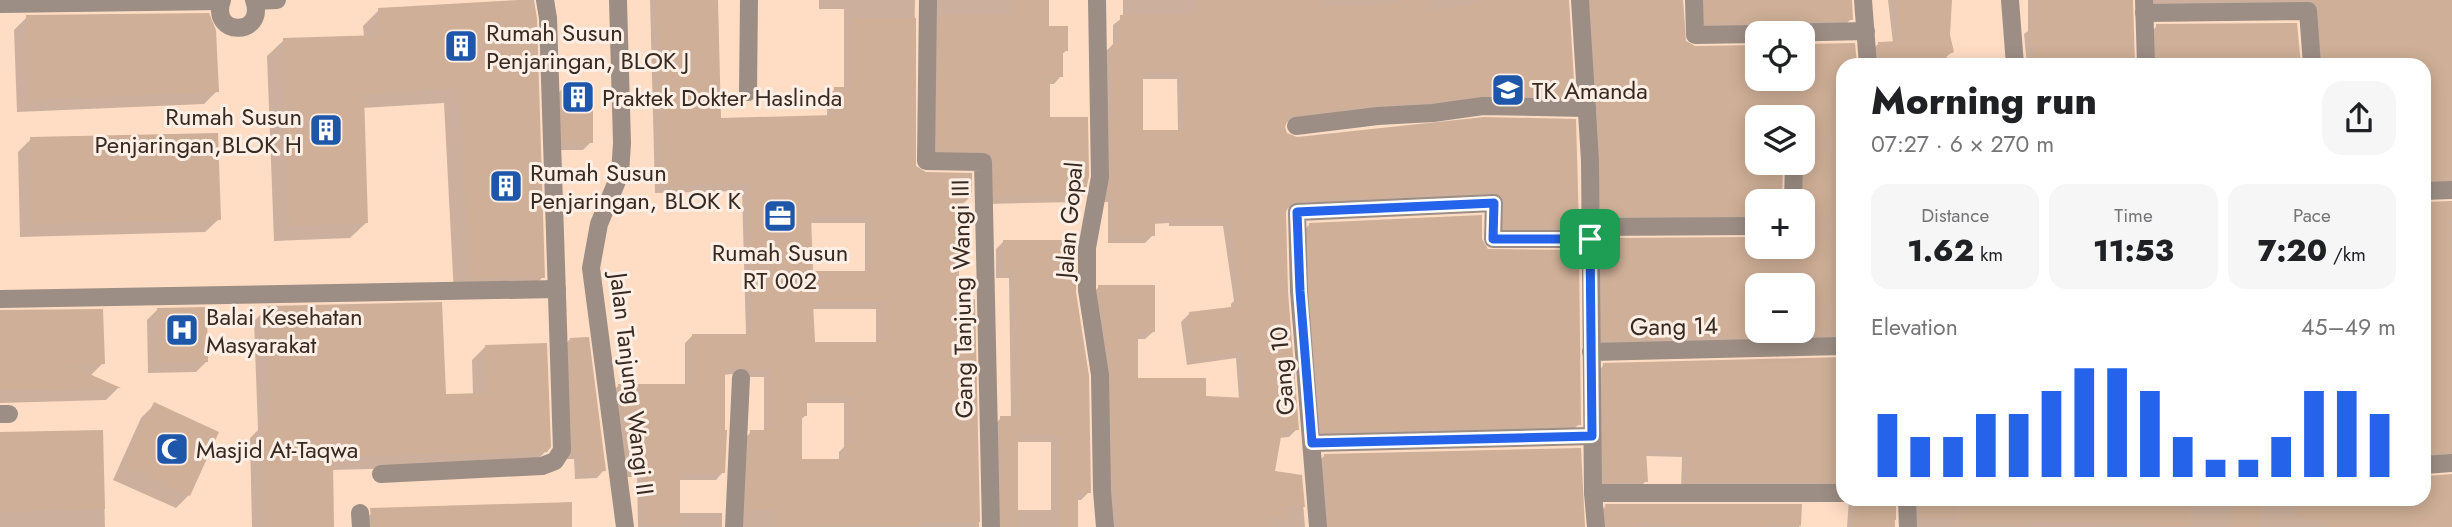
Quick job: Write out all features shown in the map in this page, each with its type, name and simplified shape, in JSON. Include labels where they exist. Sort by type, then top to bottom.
[{"type":"street","points":[[0,4],[222,1],[219,9],[221,18],[226,24],[243,28],[255,17],[257,9],[254,1],[277,0]]},
{"type":"street","points":[[381,474],[541,466],[555,461],[562,450],[548,18],[545,0]]},
{"type":"street","name":"Jalan Tanjung Wangi II","points":[[618,0],[622,143],[620,174],[599,224],[591,268],[625,527]]},
{"type":"street","points":[[748,92],[749,0]]},
{"type":"street","name":"Gang Tanjung Wangi III","points":[[928,0],[926,161],[983,162],[991,527]]},
{"type":"street","name":"Jalan Gopal","points":[[1097,0],[1100,177],[1087,248],[1087,290],[1100,375],[1105,527]]},
{"type":"street","points":[[1580,0],[1587,108],[1592,493],[1596,527]]},
{"type":"street","points":[[1694,0],[1695,35],[1745,34]]},
{"type":"street","points":[[1863,0],[1868,58]]},
{"type":"street","points":[[2010,0],[2014,58]]},
{"type":"street","points":[[2146,58],[2144,6],[2308,11],[2311,58]]},
{"type":"street","points":[[1815,33],[1866,32]]},
{"type":"street","points":[[1296,126],[1483,106],[1587,108]]},
{"type":"street","points":[[2431,191],[2452,190]]},
{"type":"street","name":"Gang 10","points":[[1318,527],[1300,291],[1297,212],[1494,203],[1493,239],[1590,233]]},
{"type":"street","points":[[1590,233],[1745,227]]},
{"type":"street","points":[[0,299],[557,289]]},
{"type":"street","name":"Gang 14","points":[[1591,352],[1836,346]]},
{"type":"street","points":[[734,527],[741,377]]},
{"type":"street","points":[[1312,443],[1592,436]]},
{"type":"street","points":[[2431,464],[2452,463]]},
{"type":"street","points":[[1592,493],[1836,493]]},
{"type":"street","points":[[1907,506],[1908,527]]},
{"type":"building","points":[[534,0],[537,19],[545,278],[470,279],[460,88],[364,94],[368,223],[290,226],[283,38],[380,35],[378,8]]},
{"type":"building","points":[[657,0],[718,0],[721,118],[834,115],[834,87],[851,87],[851,18],[916,18],[916,166],[926,172],[972,173],[972,197],[963,197],[963,223],[959,223],[959,299],[975,299],[980,522],[915,522],[915,526],[776,527],[776,510],[746,510],[750,430],[771,430],[771,369],[741,367],[725,369],[725,473],[680,473],[680,525],[645,525],[644,470],[629,470],[618,384],[692,384],[692,334],[753,334],[749,183],[663,186]],"holes":[[[811,216],[872,216],[872,271],[813,271]],[[813,302],[883,302],[883,342],[815,342]],[[807,396],[851,396],[851,443],[846,443],[846,459],[802,459],[802,416],[807,416]]]},
{"type":"building","points":[[1012,0],[1049,0],[1049,26],[1068,26],[1068,51],[1063,51],[1063,77],[1050,77],[1050,117],[1088,117],[1089,176],[1085,195],[995,197],[994,161],[989,153],[938,150],[939,18],[943,18],[943,15],[1012,15]]},
{"type":"building","points":[[1197,0],[1320,0],[1320,7],[1395,4],[1395,0],[1428,0],[1428,10],[1476,5],[1475,0],[1569,0],[1575,96],[1483,95],[1432,102],[1377,105],[1295,115],[1289,117],[1285,127],[1287,133],[1297,137],[1484,117],[1576,119],[1579,228],[1505,228],[1504,198],[1494,192],[1290,203],[1286,212],[1288,292],[1299,430],[1282,431],[1275,471],[1302,475],[1305,507],[1287,507],[1286,519],[1271,517],[1272,527],[1120,527],[1119,493],[1114,493],[1113,490],[1111,373],[1098,285],[1155,285],[1155,332],[1138,332],[1138,378],[1206,378],[1206,396],[1247,398],[1243,351],[1194,358],[1189,312],[1239,306],[1238,294],[1241,294],[1231,219],[1155,217],[1155,236],[1115,236],[1115,195],[1108,195],[1111,177],[1110,117],[1115,117],[1113,42],[1120,42],[1120,15],[1197,15]],"holes":[[[1143,72],[1184,72],[1185,130],[1143,130]]]},
{"type":"building","points":[[1591,0],[1683,0],[1686,41],[1695,46],[1745,45],[1745,91],[1815,91],[1815,44],[1855,43],[1856,58],[1836,58],[1836,335],[1815,336],[1815,273],[1745,273],[1745,337],[1603,340],[1602,238],[1745,237],[1745,259],[1815,259],[1815,189],[1804,189],[1804,175],[1815,175],[1815,105],[1745,105],[1745,175],[1783,175],[1782,189],[1745,189],[1745,215],[1602,216]]},
{"type":"building","points":[[1705,0],[1852,0],[1853,20],[1706,23]]},
{"type":"building","points":[[1897,0],[1952,0],[1950,35],[1954,52],[1940,58],[1879,58],[1878,42],[1901,41]]},
{"type":"building","points":[[2035,0],[2133,0],[2135,58],[2035,58],[2034,45],[2031,45],[2031,25],[2035,25]]},
{"type":"building","points":[[2310,0],[2452,0],[2452,179],[2431,180],[2431,58],[2322,58],[2317,4]]},
{"type":"building","points":[[209,13],[216,30],[219,92],[30,100],[26,15]]},
{"type":"building","points":[[2297,23],[2300,58],[2157,58],[2156,24]]},
{"type":"building","points":[[562,88],[593,88],[593,143],[563,143]]},
{"type":"building","points":[[218,133],[221,220],[33,224],[30,137]]},
{"type":"building","points":[[2452,201],[2452,219],[2449,219],[2452,452],[2431,453],[2431,202]]},
{"type":"building","points":[[1482,215],[1482,239],[1488,249],[1579,250],[1581,425],[1322,431],[1310,290],[1309,223]]},
{"type":"building","points":[[1003,240],[1077,240],[1076,292],[1089,376],[1091,493],[1078,493],[1078,527],[1058,527],[1058,435],[1018,435],[1018,527],[1002,527],[1000,416],[1017,416],[1018,410],[1016,271],[1003,271]]},
{"type":"building","points":[[442,302],[446,394],[487,393],[485,345],[547,343],[551,447],[547,452],[333,457],[334,527],[265,527],[263,422],[271,422],[267,306]]},
{"type":"building","name":"Balai Kesehatan Masyarakat","points":[[207,307],[208,362],[158,363],[157,308]]},
{"type":"building","points":[[103,309],[105,364],[69,365],[121,388],[0,390],[0,310]]},
{"type":"building","points":[[589,337],[606,471],[582,472],[581,452],[573,452],[570,338]]},
{"type":"building","points":[[1836,357],[1836,482],[1688,482],[1690,450],[1646,449],[1648,482],[1604,482],[1603,363]]},
{"type":"building","name":"Masjid At-Taqwa","points":[[154,402],[219,432],[190,496],[125,466]]},
{"type":"building","points":[[103,430],[105,509],[0,512],[0,432]]},
{"type":"building","points":[[1581,448],[1585,527],[1329,527],[1324,454]]},
{"type":"building","points":[[2452,474],[2452,527],[2327,527],[2327,524],[2296,516],[2297,506],[2431,506],[2431,476]]},
{"type":"building","points":[[572,502],[572,527],[372,527],[370,508]]},
{"type":"building","points":[[1605,504],[1802,504],[1801,526],[1766,524],[1766,527],[1702,527],[1637,522],[1637,527],[1607,527]]},
{"type":"building","points":[[1855,506],[1896,506],[1894,527],[1854,527]]},
{"type":"building","points":[[1918,506],[1957,506],[1957,518],[1919,519]]},
{"type":"building","points":[[1961,506],[2190,506],[2190,526],[2025,521],[2025,525],[1960,523]]},
{"type":"building","points":[[2232,506],[2260,506],[2258,527],[2231,527]]},
{"type":"place","name":"Rumah Susun Penjaringan, BLOK J","points":[[461,46]]},
{"type":"place","name":"TK Amanda","points":[[1508,90]]},
{"type":"place","name":"Praktek Dokter Haslinda","points":[[578,97]]},
{"type":"place","name":"Rumah Susun Penjaringan,BLOK H","points":[[326,130]]},
{"type":"place","name":"Rumah Susun Penjaringan, BLOK K","points":[[506,186]]},
{"type":"place","name":"Rumah Susun RT 002","points":[[780,216]]},
{"type":"place","name":"Balai Kesehatan Masyarakat","points":[[182,330]]},
{"type":"place","name":"Masjid At-Taqwa","points":[[172,449]]},
{"type":"route","points":[[1494,203],[1493,239],[1590,239],[1592,436],[1312,443],[1300,291],[1297,212],[1494,203]]}]
